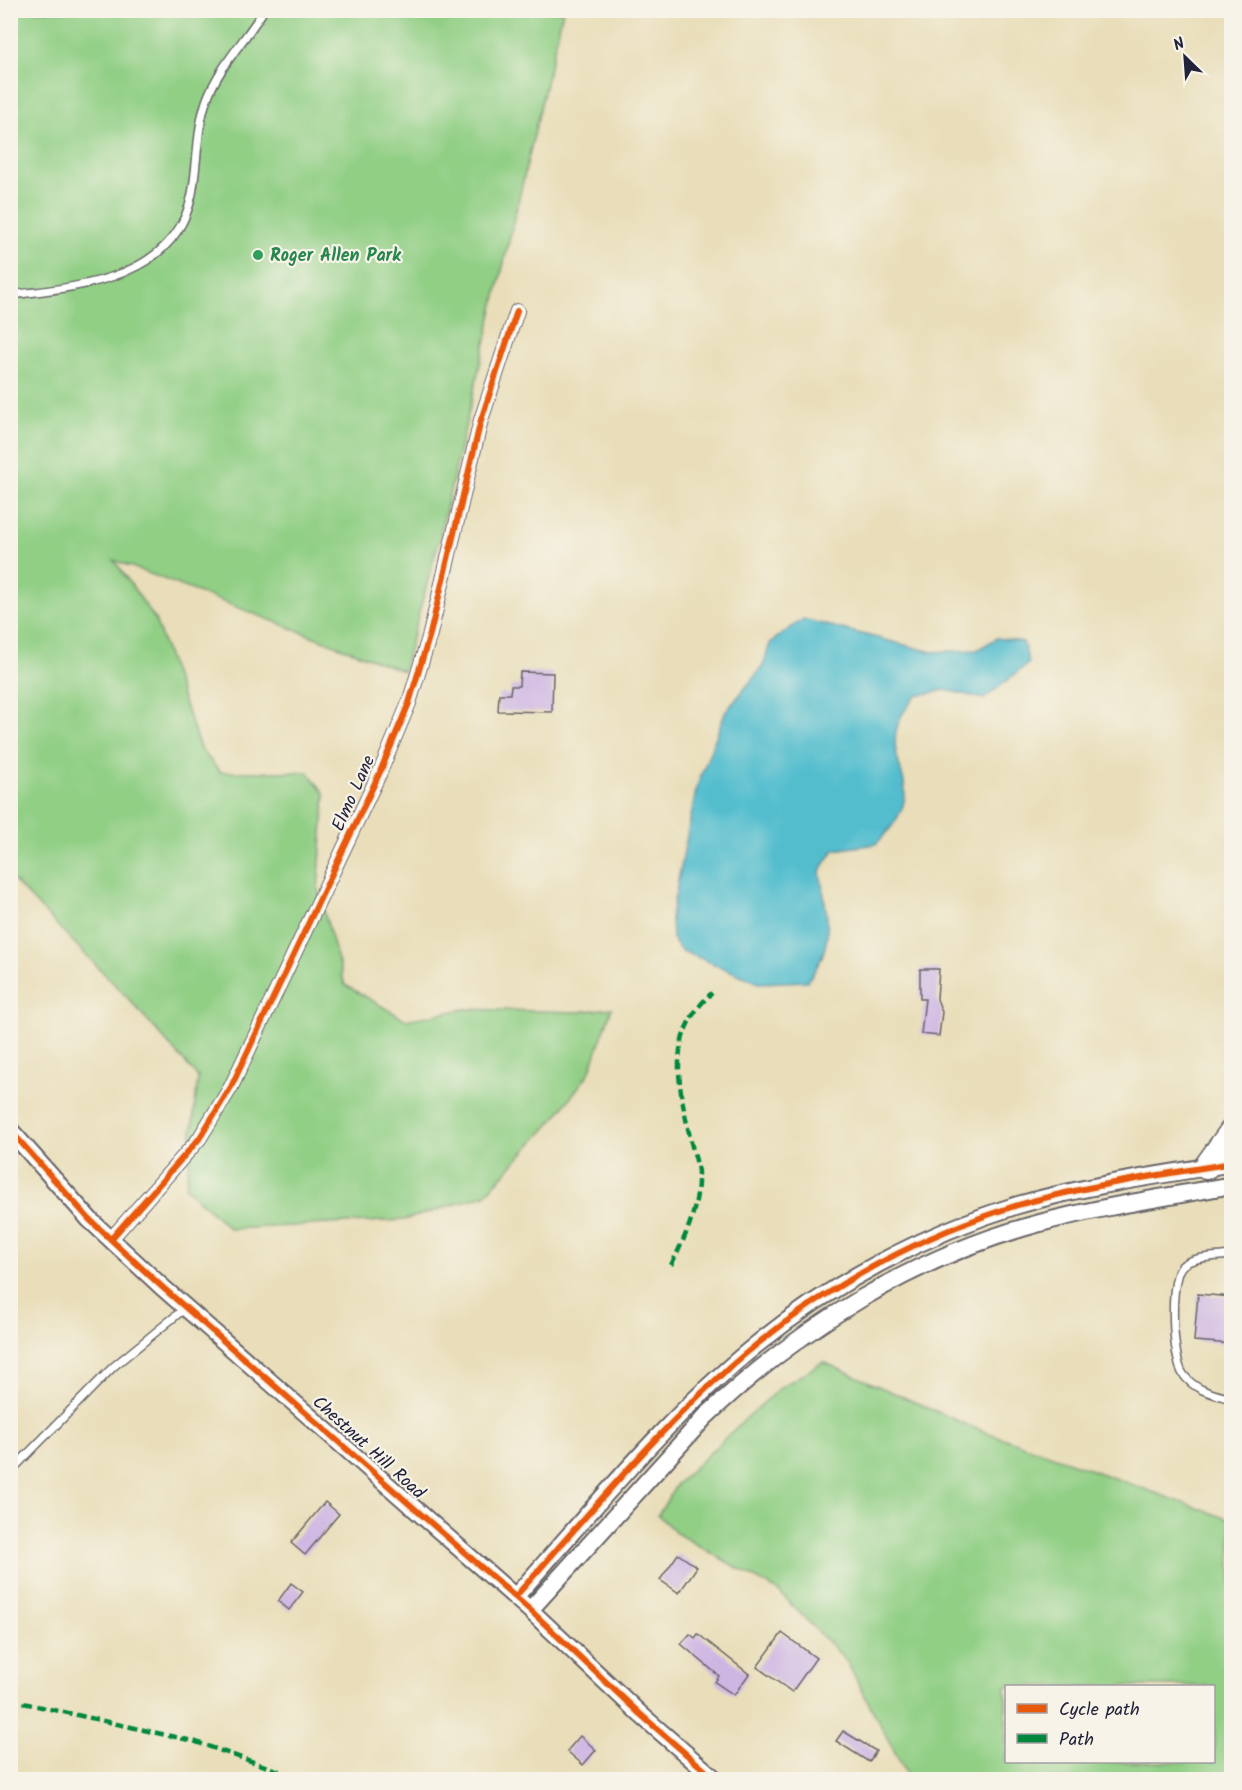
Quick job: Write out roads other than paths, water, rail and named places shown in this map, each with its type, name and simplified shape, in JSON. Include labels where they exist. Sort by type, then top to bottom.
[{"type":"highway","points":[[1206,1167],[1232,1131]]},
{"type":"street","name":"Elmo Lane","points":[[111,1239],[199,1139],[231,1087],[380,772],[409,702],[430,634],[481,420],[517,311]]},
{"type":"street","name":"Chestnut Hill Road","points":[[10,1130],[52,1179],[111,1239],[530,1610],[640,1714],[716,1779]]},
{"type":"street","points":[[515,1597],[694,1401],[757,1345],[837,1288],[952,1229],[1007,1209],[1083,1190],[1232,1163]]},
{"type":"street","points":[[530,1610],[726,1398],[777,1354],[862,1298],[919,1268],[997,1236],[1075,1214],[1232,1185]]},
{"type":"lane","points":[[165,10],[213,10]]},
{"type":"lane","points":[[10,295],[103,281],[140,265],[168,243],[178,230],[192,197],[207,99],[216,81],[264,10]]},
{"type":"lane","points":[[1232,1255],[1184,1264],[1178,1271],[1175,1285],[1175,1352],[1183,1374],[1205,1392],[1232,1399]]},
{"type":"lane","points":[[10,1472],[113,1367],[186,1307]]},
{"type":"water","points":[[803,619],[932,652],[977,650],[997,638],[1023,642],[1029,663],[984,699],[945,690],[916,696],[901,716],[895,736],[905,792],[903,807],[894,824],[876,844],[834,850],[820,871],[827,928],[823,954],[817,967],[807,981],[759,983],[680,950],[672,938],[671,916],[697,786],[725,713],[763,666],[770,643]]},
{"type":"place","name":"Roger Allen Park","points":[[258,255]]}]
